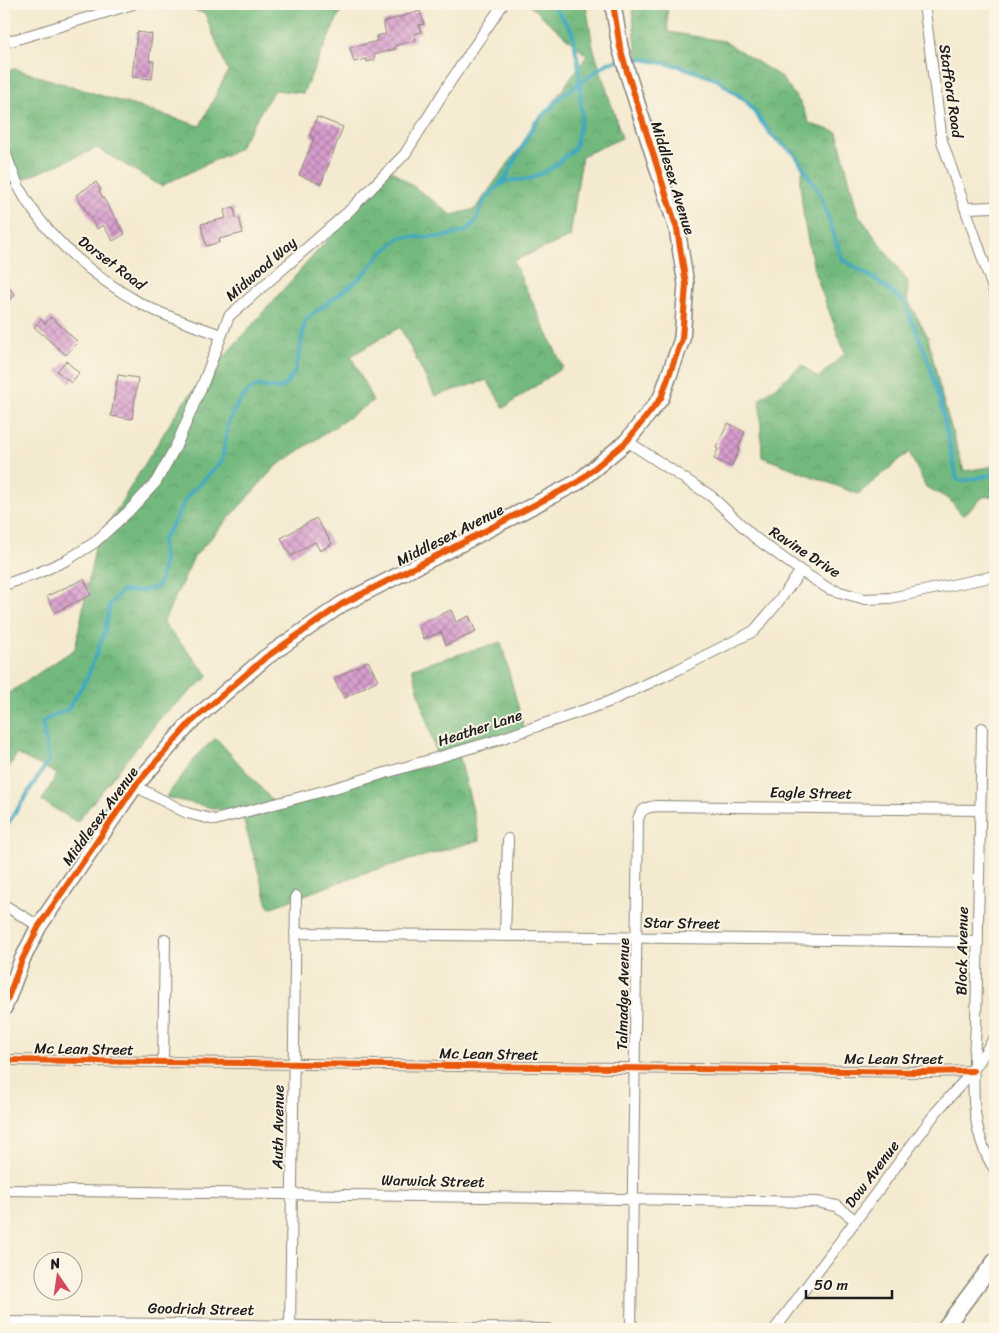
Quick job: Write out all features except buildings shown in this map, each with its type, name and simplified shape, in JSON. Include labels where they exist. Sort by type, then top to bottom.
[{"type":"street","points":[[4,43],[133,4]]},
{"type":"street","name":"Midwood Way","points":[[4,585],[67,560],[94,543],[128,512],[156,482],[176,446],[229,316],[348,212],[405,154],[450,82],[503,4]]},
{"type":"street","name":"Middlesex Avenue","points":[[4,1008],[22,960],[39,926],[135,786],[190,723],[265,658],[342,604],[578,482],[627,441],[661,398],[682,338],[686,284],[677,230],[628,75],[620,47],[612,4]]},
{"type":"street","name":"Stafford Road","points":[[924,4],[942,141],[995,294]]},
{"type":"street","name":"Dorset Road","points":[[4,149],[22,192],[31,206],[51,232],[73,255],[140,303],[184,322],[221,335]]},
{"type":"street","points":[[965,208],[995,207]]},
{"type":"street","name":"Ravine Drive","points":[[627,441],[711,496],[754,537],[829,589],[865,599],[890,598],[908,596],[995,576]]},
{"type":"street","name":"Heather Lane","points":[[135,786],[186,812],[215,820],[331,789],[494,741],[608,702],[754,631],[801,571]]},
{"type":"street","name":"Block Avenue","points":[[982,728],[976,1024],[973,1071],[978,1132],[984,1152],[995,1170]]},
{"type":"street","name":"Eagle Street","points":[[642,810],[657,806],[980,810]]},
{"type":"street","name":"Talmadge Avenue","points":[[631,1329],[638,820],[642,810]]},
{"type":"street","points":[[505,935],[508,839]]},
{"type":"street","name":"Auth Avenue","points":[[290,1327],[296,896]]},
{"type":"street","points":[[4,905],[39,926]]},
{"type":"street","name":"Star Street","points":[[295,933],[978,942]]},
{"type":"street","points":[[162,1062],[165,939]]},
{"type":"street","name":"Dow Avenue","points":[[774,1329],[937,1111],[973,1071],[995,1037]]},
{"type":"street","name":"Mc Lean Street","points":[[4,1060],[924,1072],[973,1071]]},
{"type":"street","name":"Warwick Street","points":[[4,1190],[823,1202],[837,1206],[856,1221]]},
{"type":"street","points":[[944,1329],[995,1261]]},
{"type":"street","name":"Goodrich Street","points":[[4,1322],[548,1329]]},
{"type":"green space","points":[[180,4],[344,4],[303,93],[274,90],[238,149],[161,186],[97,148],[12,184],[4,158],[4,72],[15,69],[200,126],[228,71],[205,14]]},
{"type":"green space","points":[[528,4],[586,4],[593,47],[622,138],[582,156],[570,237],[513,261],[563,367],[504,408],[487,380],[435,396],[400,327],[351,356],[373,401],[275,467],[194,557],[163,623],[209,676],[162,716],[77,822],[42,801],[57,774],[17,754],[4,775],[4,696],[75,649],[96,543],[182,404],[390,169],[452,215],[475,209],[587,56]]},
{"type":"green space","points":[[632,4],[667,4],[668,32],[724,41],[781,77],[801,104],[810,124],[837,132],[858,214],[908,282],[907,299],[928,337],[942,397],[964,471],[995,466],[995,496],[983,497],[963,516],[949,499],[926,487],[909,452],[858,494],[762,457],[760,399],[802,365],[818,378],[845,353],[815,274],[804,221],[800,182],[803,168],[795,154],[772,136],[747,102],[716,79],[679,66],[637,58]]},
{"type":"green space","points":[[501,642],[526,737],[459,754],[480,840],[364,873],[269,908],[242,815],[166,797],[199,753],[216,738],[277,806],[438,760],[412,668]]},
{"type":"waterway","points":[[4,830],[49,760],[42,722],[68,709],[87,678],[105,631],[110,604],[122,591],[141,591],[157,587],[160,582],[163,565],[162,540],[187,497],[222,461],[228,423],[237,405],[249,390],[258,386],[279,389],[287,383],[294,373],[299,357],[305,320],[359,279],[382,253],[401,237],[442,237],[466,231],[476,221],[484,201],[497,187],[506,181],[530,179],[552,168],[575,148],[582,116],[578,62],[572,31],[552,4]]},
{"type":"waterway","points":[[627,59],[637,58],[679,66],[716,79],[747,102],[772,136],[795,154],[821,196],[842,259],[879,282],[904,302],[926,354],[940,400],[957,479],[963,481],[995,474]]},
{"type":"waterway","points":[[500,184],[507,175],[535,123],[563,95],[608,63],[620,60]]},
{"type":"cycle path","points":[[4,1008],[22,960],[39,926],[135,786],[190,723],[265,658],[342,604],[578,482],[627,441],[661,398],[682,339],[686,284],[677,229],[620,47],[613,4]]},
{"type":"cycle path","points":[[4,1060],[924,1072],[973,1071]]}]
